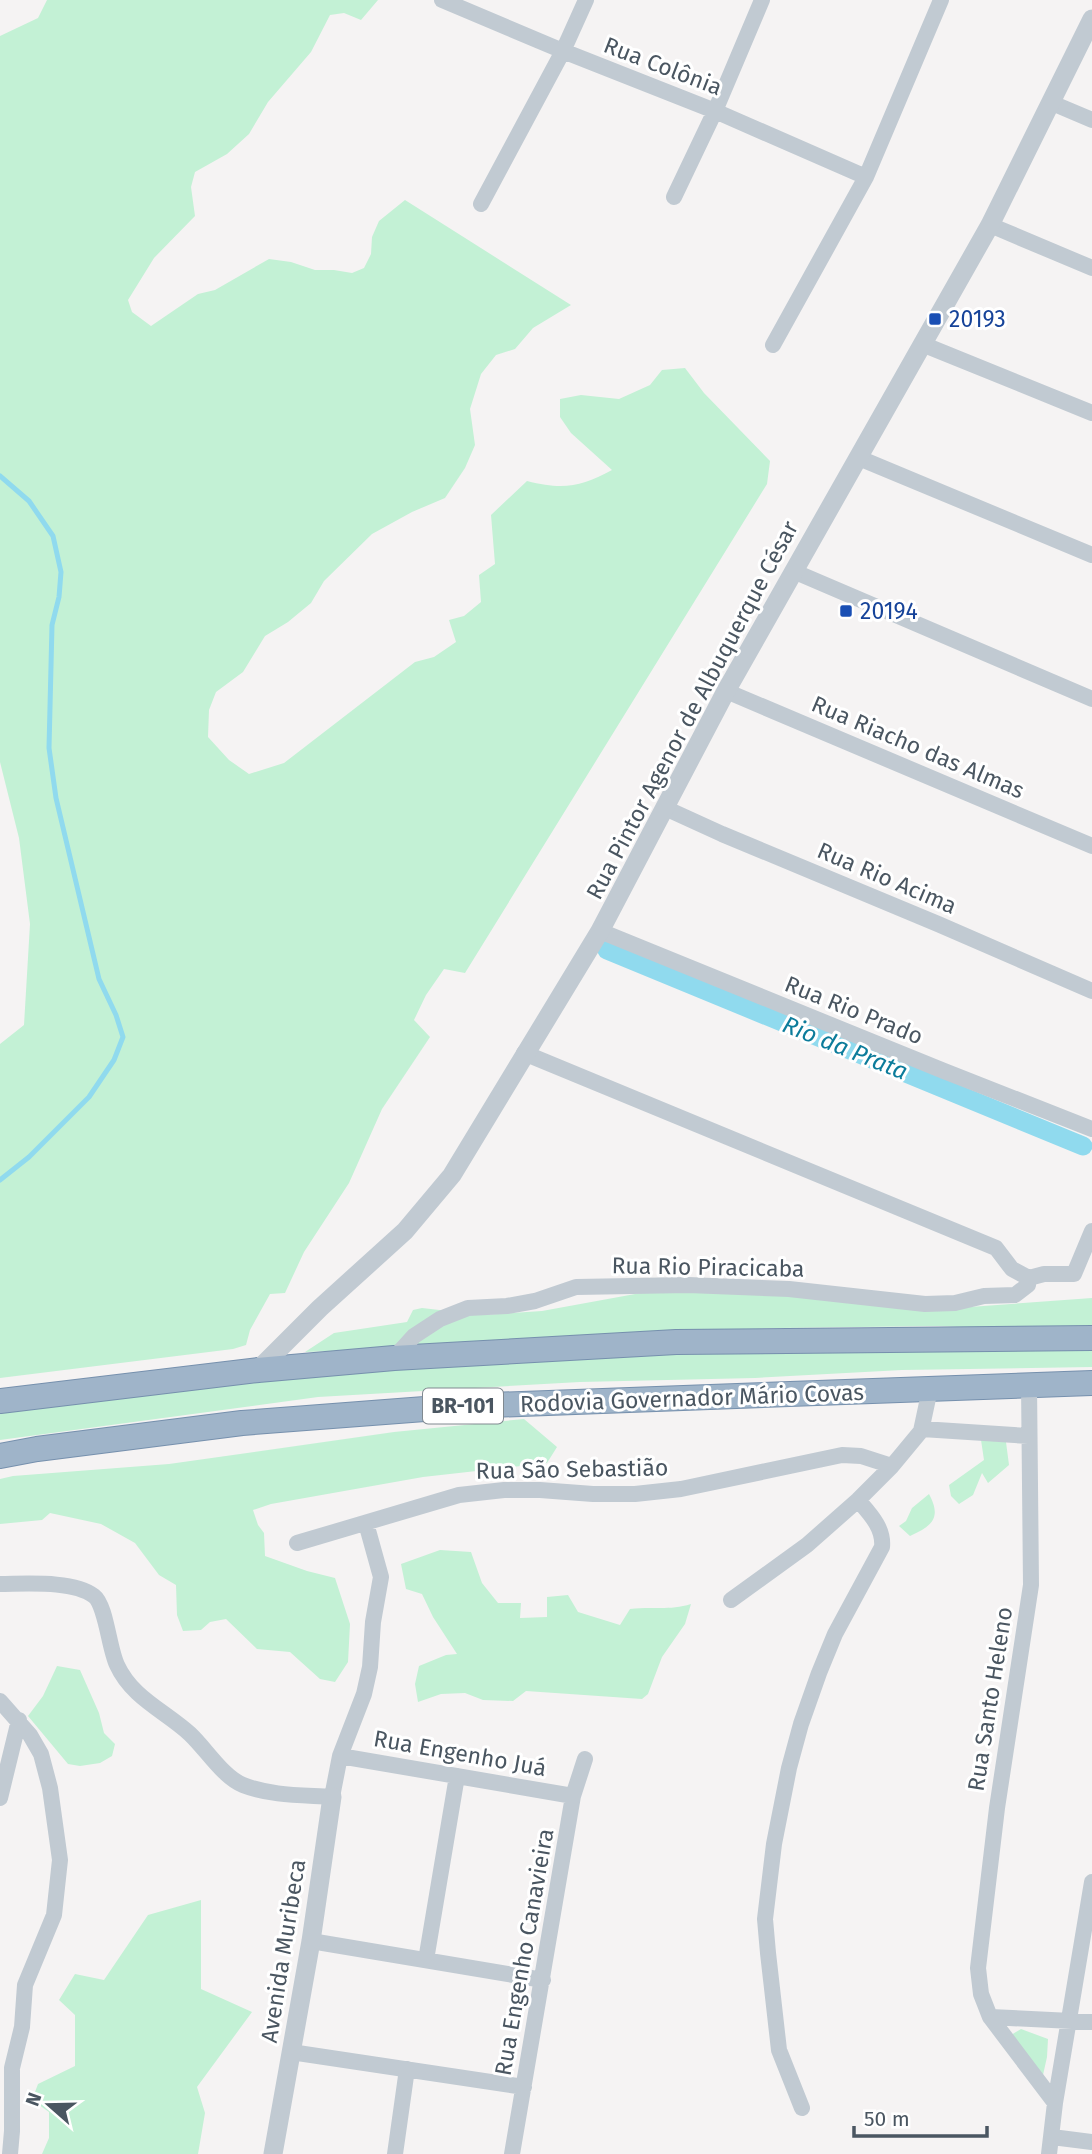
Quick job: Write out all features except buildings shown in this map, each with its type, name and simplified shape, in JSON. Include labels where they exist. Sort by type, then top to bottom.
[{"type":"highway","name":"BR-101","points":[[0,1401],[258,1370],[394,1358],[676,1342],[1092,1338]]},
{"type":"highway","name":"Rodovia Governador Mário Covas","points":[[0,1456],[37,1448],[242,1423],[464,1406],[1092,1383]]},
{"type":"street","name":"Rua Colônia","points":[[442,0],[715,111],[866,177]]},
{"type":"street","points":[[481,204],[563,51],[586,0]]},
{"type":"street","points":[[674,197],[715,111],[762,0]]},
{"type":"street","points":[[772,345],[866,177],[941,0]]},
{"type":"street","name":"Rua Pintor Agenor de Albuquerque César","points":[[258,1370],[320,1308],[405,1231],[452,1175],[524,1052],[600,931],[726,691],[990,225],[1092,19]]},
{"type":"street","points":[[1052,103],[1092,120]]},
{"type":"street","points":[[990,225],[1092,268]]},
{"type":"street","points":[[922,344],[1092,413]]},
{"type":"street","points":[[859,458],[1092,555]]},
{"type":"street","points":[[793,571],[1092,699]]},
{"type":"street","name":"Rua Riacho das Almas","points":[[726,691],[1092,846]]},
{"type":"street","name":"Rua Rio Acima","points":[[665,808],[1092,991]]},
{"type":"street","name":"Rua Rio Prado","points":[[600,931],[1092,1129]]},
{"type":"street","points":[[524,1052],[996,1248],[1012,1269],[1029,1278]]},
{"type":"street","name":"Rua Rio Piracicaba","points":[[394,1358],[414,1336],[440,1319],[468,1308],[535,1301],[576,1287],[688,1285],[789,1289],[925,1304],[1015,1295],[1028,1285],[1029,1278],[1044,1274],[1074,1274],[1092,1231]]},
{"type":"street","name":"Rua Santo Heleno","points":[[1029,1384],[1031,1585],[997,1808],[978,1968],[981,1994],[990,2017],[1055,2103]]},
{"type":"street","points":[[731,1600],[807,1545],[859,1500],[892,1466],[922,1429],[930,1389]]},
{"type":"street","points":[[922,1429],[1028,1436]]},
{"type":"street","name":"Rua São Sebastião","points":[[297,1543],[434,1500],[485,1492],[540,1489],[593,1494],[635,1494],[681,1489],[842,1455],[861,1456],[892,1466]]},
{"type":"street","points":[[802,2108],[779,2050],[765,1919],[774,1844],[801,1724],[835,1634],[882,1547],[883,1541],[878,1526],[859,1500]]},
{"type":"street","name":"Avenida Muribeca","points":[[273,2154],[311,1941],[340,1756],[368,1680],[373,1622],[381,1577],[366,1523]]},
{"type":"street","points":[[0,1584],[53,1585],[91,1594],[101,1605],[114,1659],[125,1679],[140,1696],[188,1732],[231,1778],[248,1786],[273,1792],[332,1797]]},
{"type":"street","points":[[0,1701],[19,1720],[37,1745],[47,1771],[60,1860],[54,1915],[25,1984],[22,2027],[12,2068],[10,2154]]},
{"type":"street","points":[[0,1798],[19,1720]]},
{"type":"street","name":"Rua Engenho Juá","points":[[340,1756],[573,1796]]},
{"type":"street","name":"Rua Engenho Canavieira","points":[[512,2154],[573,1796],[585,1759]]},
{"type":"street","points":[[426,1960],[457,1776]]},
{"type":"street","points":[[1049,2154],[1092,1882]]},
{"type":"street","points":[[311,1941],[543,1980]]},
{"type":"street","points":[[990,2017],[1092,2022]]},
{"type":"street","points":[[291,2052],[524,2087]]},
{"type":"street","points":[[395,2154],[407,2069]]},
{"type":"street","points":[[1052,2137],[1092,2142]]},
{"type":"green space","points":[[47,0],[378,0],[361,20],[344,13],[330,15],[311,52],[268,102],[249,134],[227,154],[195,172],[191,187],[195,216],[154,258],[128,300],[132,312],[151,326],[198,294],[215,290],[269,259],[291,262],[315,270],[352,273],[364,268],[371,254],[372,237],[379,221],[405,200],[571,305],[533,328],[515,349],[496,355],[481,374],[470,409],[475,445],[465,468],[445,498],[372,534],[324,581],[311,603],[265,636],[243,672],[216,692],[209,710],[208,737],[229,760],[249,774],[284,763],[415,662],[434,657],[456,642],[449,620],[464,616],[481,602],[479,575],[495,564],[491,515],[527,481],[571,485],[591,480],[612,470],[571,433],[560,417],[560,399],[581,395],[619,399],[650,385],[662,370],[685,368],[704,393],[770,461],[767,484],[465,973],[444,969],[426,995],[414,1020],[430,1037],[382,1109],[349,1183],[304,1252],[285,1293],[270,1294],[250,1330],[246,1345],[233,1349],[0,1378],[0,1044],[24,1025],[30,924],[19,838],[0,762],[0,36],[38,18]]},
{"type":"green space","points":[[657,1290],[793,1295],[942,1309],[1092,1298],[1092,1332],[938,1326],[780,1328],[305,1352],[334,1333],[407,1322],[413,1310],[422,1308],[483,1315],[542,1311]]},
{"type":"green space","points":[[1092,1347],[1092,1367],[902,1370],[755,1378],[580,1382],[318,1397],[0,1440],[0,1413],[261,1371],[474,1357]]},
{"type":"green space","points":[[524,1419],[557,1447],[547,1463],[423,1477],[271,1504],[253,1510],[264,1533],[265,1556],[335,1578],[350,1624],[348,1662],[335,1682],[320,1679],[290,1652],[257,1649],[226,1619],[210,1622],[201,1630],[183,1631],[177,1615],[176,1585],[159,1575],[135,1543],[101,1524],[50,1513],[42,1520],[0,1524],[0,1479],[13,1476],[169,1464],[394,1432]]},
{"type":"green space","points":[[981,1440],[1006,1442],[1009,1465],[988,1483],[982,1473],[973,1495],[959,1504],[951,1496],[949,1485],[984,1460]]},
{"type":"green space","points":[[929,1494],[935,1509],[933,1520],[924,1529],[910,1536],[899,1526],[906,1521],[912,1508]]},
{"type":"green space","points":[[440,1550],[471,1552],[482,1583],[498,1603],[521,1603],[520,1618],[547,1617],[547,1597],[568,1595],[578,1612],[620,1625],[630,1609],[691,1604],[685,1624],[662,1657],[648,1694],[642,1699],[526,1691],[513,1701],[483,1700],[465,1693],[441,1694],[418,1702],[415,1684],[419,1666],[446,1655],[457,1654],[422,1594],[406,1589],[401,1564]]},
{"type":"green space","points":[[57,1666],[80,1670],[99,1713],[104,1733],[115,1744],[112,1756],[100,1763],[80,1766],[68,1764],[28,1716],[43,1696]]},
{"type":"green space","points":[[201,1900],[201,1989],[252,2012],[197,2087],[205,2113],[198,2154],[42,2154],[49,2138],[49,2112],[32,2100],[38,2084],[75,2066],[75,2015],[59,2000],[75,1974],[104,1980],[148,1915]]},
{"type":"green space","points":[[1021,2029],[1048,2039],[1043,2075],[1011,2035]]},
{"type":"waterway","points":[[0,476],[29,501],[53,536],[61,572],[59,597],[52,625],[49,748],[56,798],[99,979],[123,1037],[114,1060],[89,1097],[29,1157],[0,1180]]},
{"type":"waterway","name":"Rio da Prata","points":[[607,950],[1083,1146]]},
{"type":"place","name":"20193","points":[[935,319]]},
{"type":"place","name":"20194","points":[[846,611]]}]
